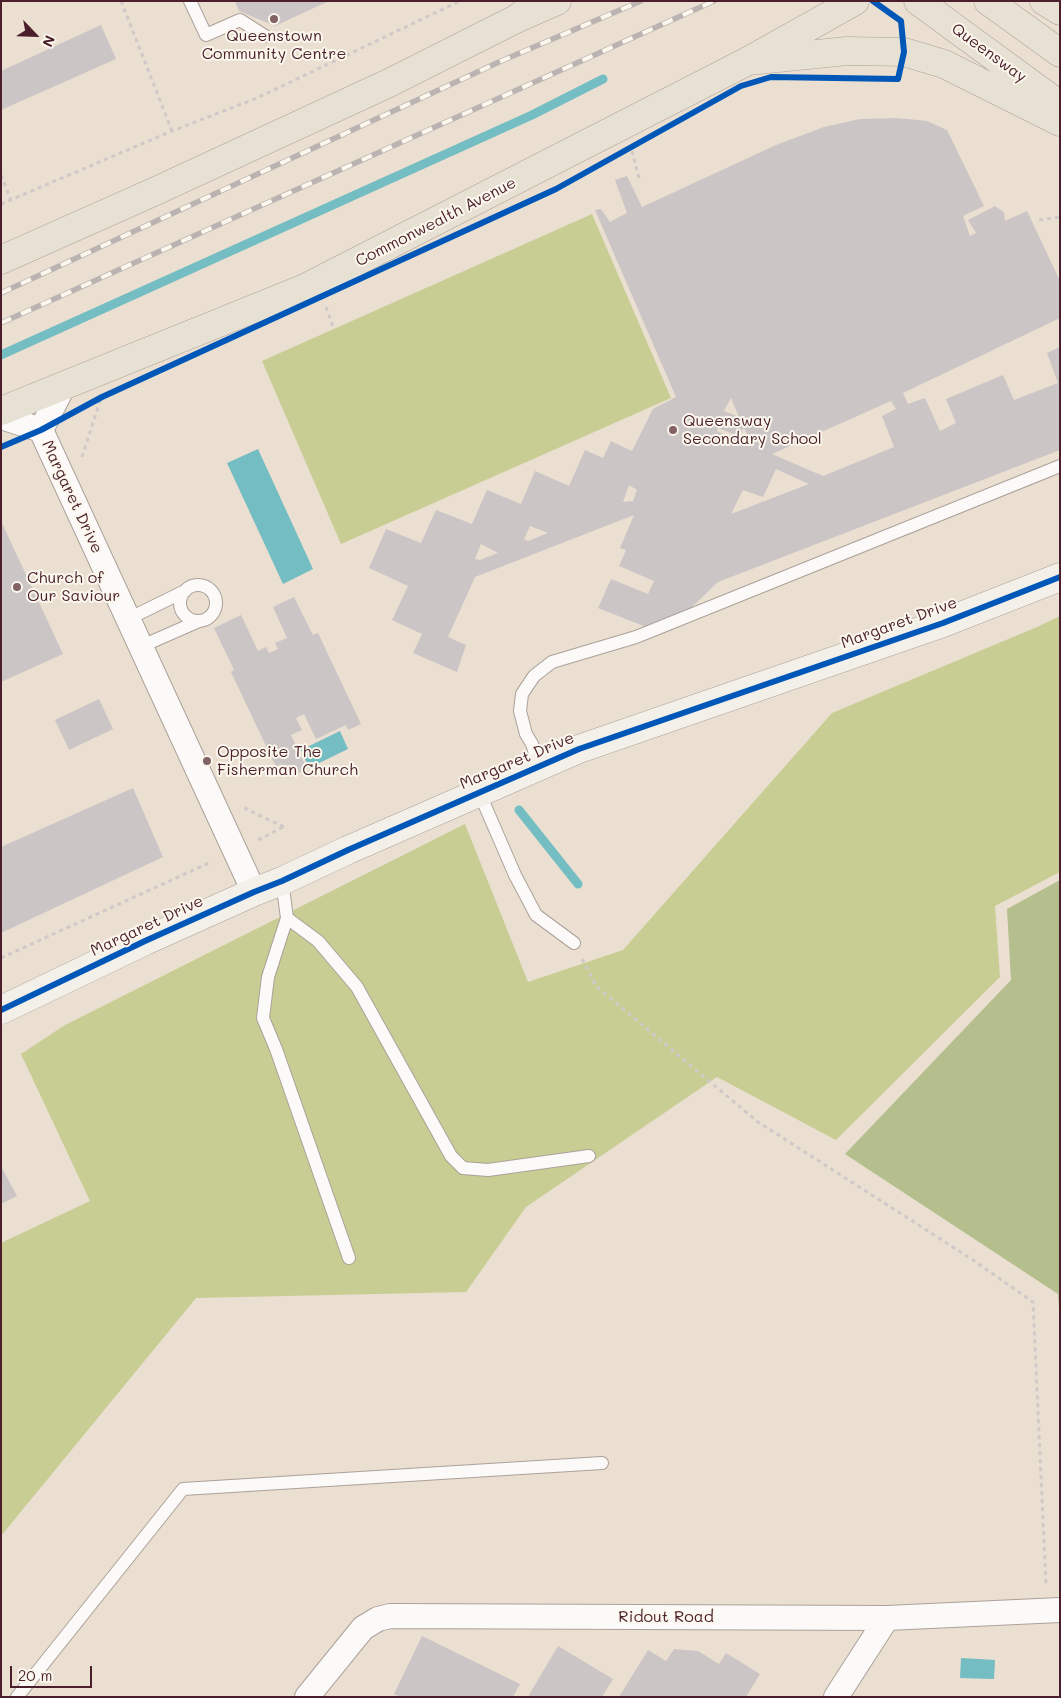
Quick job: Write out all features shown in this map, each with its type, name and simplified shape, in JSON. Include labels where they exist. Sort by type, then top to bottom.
[{"type":"main road","name":"Commonwealth Avenue","points":[[1,411],[305,288],[748,61],[856,1]]},
{"type":"main road","name":"Queensway","points":[[918,1],[1060,105]]},
{"type":"main road","points":[[988,1],[1060,53]]},
{"type":"main road","points":[[1044,1],[1060,11]]},
{"type":"main road","points":[[1,260],[158,190],[380,87],[535,6]]},
{"type":"main road","points":[[748,61],[847,51],[904,52],[944,64],[1060,122]]},
{"type":"street","name":"Margaret Drive","points":[[40,430],[64,385]]},
{"type":"street","name":"Margaret Drive","points":[[1,417],[40,430],[142,646],[254,892]]},
{"type":"street","name":"Margaret Drive","points":[[1,1010],[154,937],[579,749],[943,623],[1060,577]]},
{"type":"street","name":"Ridout Road","points":[[307,1697],[362,1628],[378,1619],[390,1616],[887,1618],[1054,1610]]},
{"type":"street","points":[[836,1697],[887,1618]]},
{"type":"lane","points":[[190,1],[206,35],[240,20],[265,36]]},
{"type":"lane","points":[[539,766],[532,744],[526,734],[520,711],[522,694],[534,676],[552,662],[636,637],[1060,466]]},
{"type":"lane","points":[[128,619],[190,587],[202,586],[214,596],[215,602],[210,617],[142,646]]},
{"type":"lane","points":[[185,591],[180,602],[182,613],[192,621],[198,622]]},
{"type":"lane","points":[[479,792],[515,875],[536,915],[574,943]]},
{"type":"lane","points":[[282,881],[287,918],[268,977],[263,1018],[276,1049],[349,1258]]},
{"type":"lane","points":[[287,918],[318,941],[357,987],[451,1156],[463,1168],[488,1170],[589,1156]]},
{"type":"lane","points":[[17,1697],[183,1489],[602,1463]]},
{"type":"path","points":[[121,1],[172,131]]},
{"type":"path","points":[[1,204],[172,131],[257,98],[460,1]]},
{"type":"path","points":[[622,152],[639,143]]},
{"type":"path","points":[[631,148],[640,182]]},
{"type":"path","points":[[1,175],[11,200]]},
{"type":"path","points":[[1039,220],[1060,217]]},
{"type":"path","points":[[325,305],[334,329]]},
{"type":"path","points":[[93,402],[102,397]]},
{"type":"path","points":[[1,958],[235,851]]},
{"type":"path","points":[[574,943],[596,987],[758,1122],[970,1258],[1033,1302],[1054,1610]]},
{"type":"green space","points":[[592,214],[671,398],[341,544],[262,361]]},
{"type":"green space","points":[[1060,616],[1060,872],[995,906],[1000,977],[836,1140],[717,1077],[526,1207],[466,1292],[196,1298],[1,1536],[1,1243],[90,1201],[21,1054],[65,1025],[465,824],[528,982],[623,950],[832,713]]},
{"type":"green space","points":[[1060,880],[1060,1324],[1058,1294],[845,1154],[1011,980],[1007,909]]},
{"type":"water","points":[[258,449],[313,569],[283,584],[227,463]]},
{"type":"water","points":[[340,731],[348,749],[309,768],[301,750]]},
{"type":"water","points":[[961,1658],[995,1660],[994,1679],[960,1678]]},
{"type":"building","name":"Queenstown Community Centre","points":[[235,1],[329,1],[275,26],[239,11]]},
{"type":"building","points":[[101,25],[116,59],[1,110],[1,71]]},
{"type":"building","points":[[897,118],[927,121],[947,130],[984,206],[963,216],[970,236],[976,233],[968,220],[995,206],[1004,212],[1005,221],[1027,211],[1060,281],[1060,318],[903,393],[908,404],[925,398],[940,431],[956,423],[946,399],[1003,375],[1014,400],[1058,383],[1047,353],[1060,347],[1060,450],[718,582],[664,634],[598,608],[611,579],[648,594],[654,581],[619,566],[626,550],[620,548],[634,515],[475,577],[448,637],[466,645],[457,672],[413,653],[422,634],[392,620],[408,586],[369,568],[386,529],[421,543],[436,510],[472,524],[487,490],[521,504],[535,471],[569,486],[585,450],[603,458],[611,441],[632,451],[653,409],[676,397],[595,210],[601,209],[610,222],[627,213],[615,180],[627,176],[642,207],[776,145],[824,127],[860,119]],"holes":[[[731,398],[739,417],[724,411]],[[891,401],[896,409],[882,416],[894,447],[823,476],[772,454]],[[718,428],[738,436],[744,428],[753,447],[717,431]],[[776,469],[809,484],[731,514],[743,490],[763,497]],[[629,485],[637,490],[633,501],[623,502]],[[530,526],[548,533],[528,541],[524,539]],[[481,544],[498,553],[480,560],[475,559]]]},
{"type":"building","name":"Church of Our Saviour","points":[[1,521],[63,654],[1,682]]},
{"type":"building","points":[[294,597],[313,635],[318,633],[361,724],[348,730],[346,725],[316,739],[304,714],[296,718],[302,730],[291,735],[307,769],[287,778],[281,764],[276,767],[231,672],[234,670],[214,628],[241,615],[258,651],[266,647],[269,653],[278,649],[275,643],[287,638],[273,607]]},
{"type":"building","points":[[99,699],[113,729],[69,750],[55,720]]},
{"type":"building","points":[[133,788],[163,857],[1,933],[1,847]]},
{"type":"building","points":[[1,1166],[17,1196],[1,1204]]},
{"type":"building","points":[[422,1636],[520,1684],[513,1697],[400,1697],[394,1694]]},
{"type":"building","points":[[558,1646],[613,1679],[602,1697],[531,1697],[529,1695]]},
{"type":"building","points":[[674,1649],[698,1651],[719,1664],[726,1653],[760,1674],[746,1697],[619,1697],[648,1650],[666,1661]]},
{"type":"waterway","points":[[1,355],[532,115],[603,79]]},
{"type":"waterway","points":[[519,810],[578,884]]},
{"type":"railway","points":[[1,293],[499,62],[641,1]]},
{"type":"railway","points":[[1,323],[714,1]]},
{"type":"cycle path","points":[[1,447],[41,430],[102,397],[556,189],[741,86],[771,77],[898,79],[904,52],[901,21],[873,1]]},
{"type":"cycle path","points":[[1,1010],[145,941],[579,749],[943,623],[1060,577]]},
{"type":"place","name":"Queenstown Community Centre","points":[[274,19]]},
{"type":"place","name":"Queensway Secondary School","points":[[673,430]]},
{"type":"place","name":"Church of Our Saviour","points":[[17,587]]},
{"type":"place","name":"Opposite The Fisherman Church","points":[[207,761]]}]
